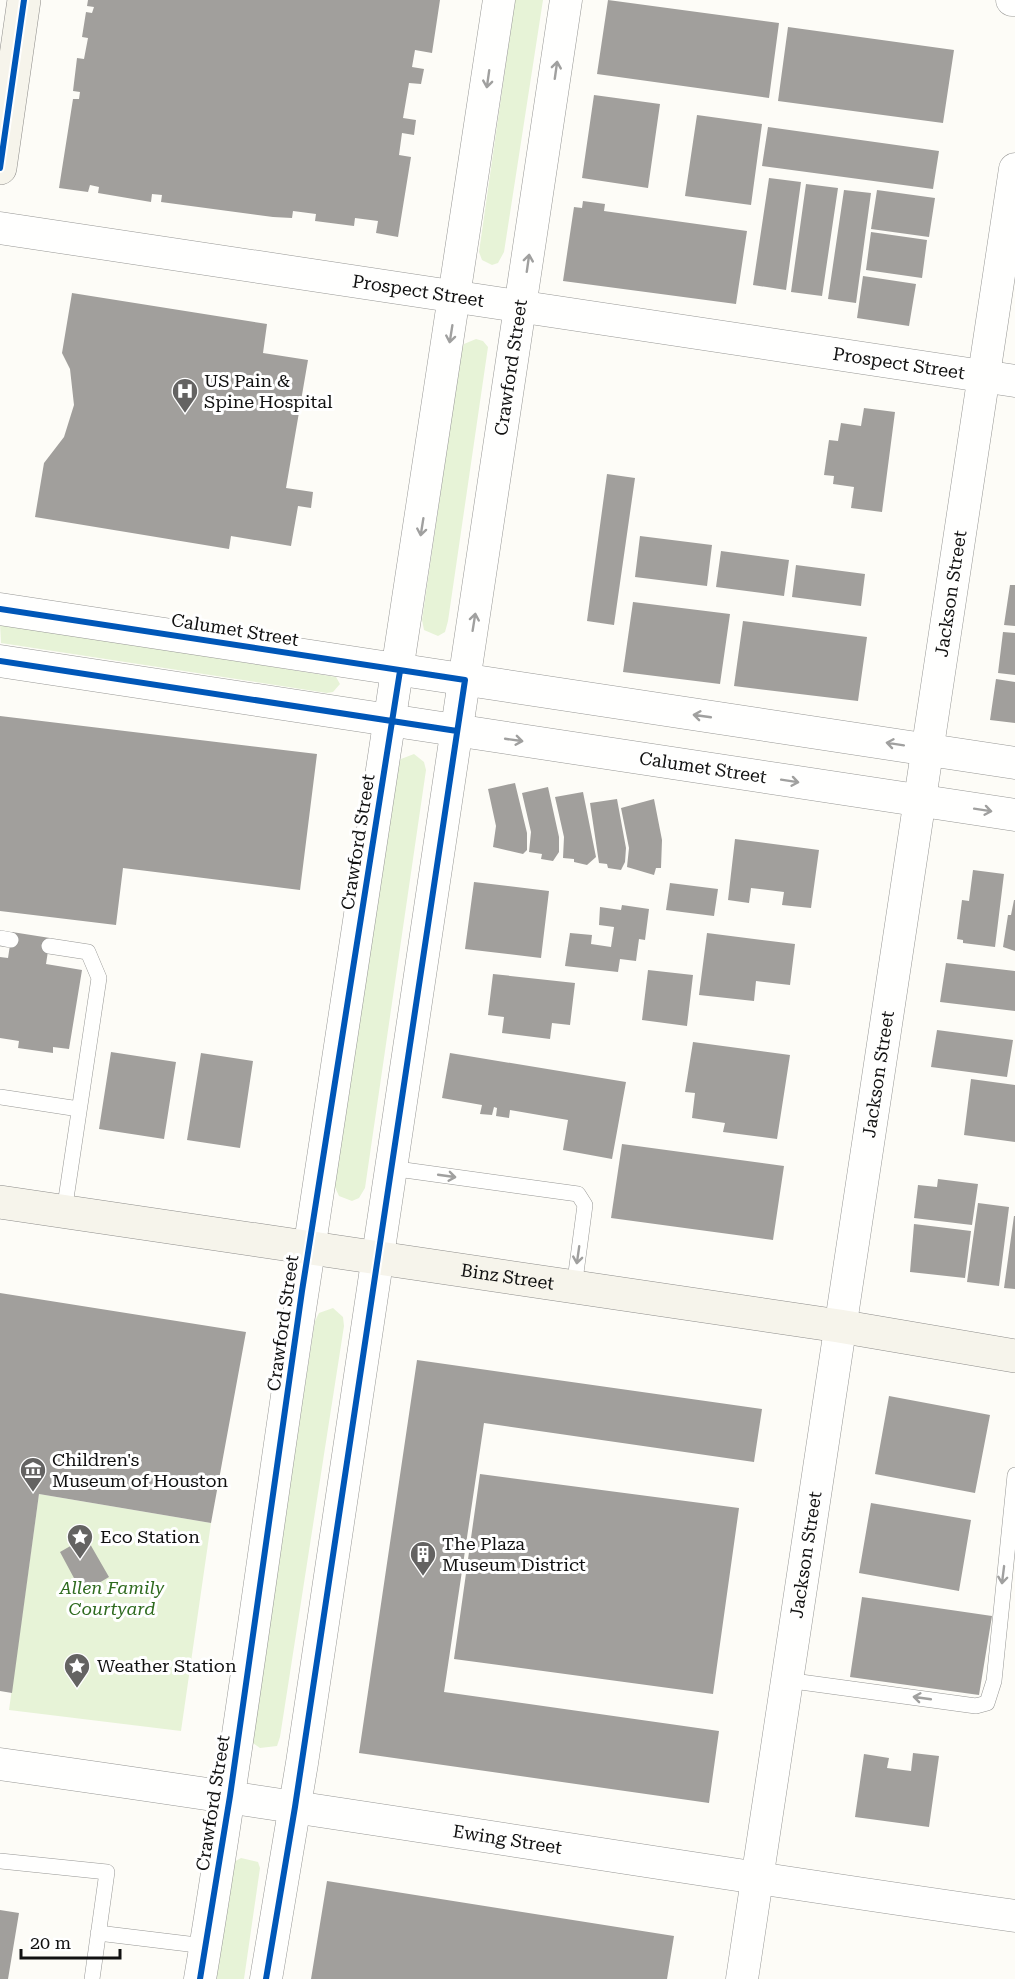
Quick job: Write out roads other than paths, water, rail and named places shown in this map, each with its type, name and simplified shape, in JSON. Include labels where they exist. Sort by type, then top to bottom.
[{"type":"main road","points":[[0,168],[24,0]]},
{"type":"main road","name":"Binz Street","points":[[0,1202],[839,1326],[1015,1356]]},
{"type":"street","name":"Crawford Street","points":[[200,1979],[230,1796],[309,1249],[457,299],[499,0]]},
{"type":"street","name":"Crawford Street","points":[[266,1979],[295,1807],[566,0]]},
{"type":"street","name":"Jackson Street","points":[[742,1979],[1015,169]]},
{"type":"street","name":"Prospect Street","points":[[0,228],[457,299],[1015,381]]},
{"type":"street","name":"Calumet Street","points":[[0,609],[1015,763]]},
{"type":"street","name":"Calumet Street","points":[[0,661],[1015,815]]},
{"type":"street","name":"Ewing Street","points":[[0,1764],[230,1796],[757,1879],[1015,1916]]},
{"type":"lane","points":[[49,946],[88,952],[99,978],[64,1212]]},
{"type":"lane","points":[[0,1097],[79,1109]]},
{"type":"lane","points":[[390,1168],[578,1194],[585,1205],[574,1288]]},
{"type":"lane","points":[[786,1680],[976,1707],[987,1703],[994,1681],[1015,1475]]},
{"type":"lane","points":[[0,1861],[107,1872],[92,1979]]},
{"type":"lane","points":[[98,1932],[205,1946]]},
{"type":"place","name":"US Pain & Spine Hospital","points":[[185,414]]},
{"type":"place","name":"Children's Museum of Houston","points":[[33,1493]]},
{"type":"place","name":"Eco Station","points":[[80,1560]]},
{"type":"place","name":"The Plaza Museum District","points":[[423,1577]]},
{"type":"place","name":"Weather Station","points":[[77,1689]]},
{"type":"park label","name":"Allen Family Courtyard","points":[[112,1598]]}]
